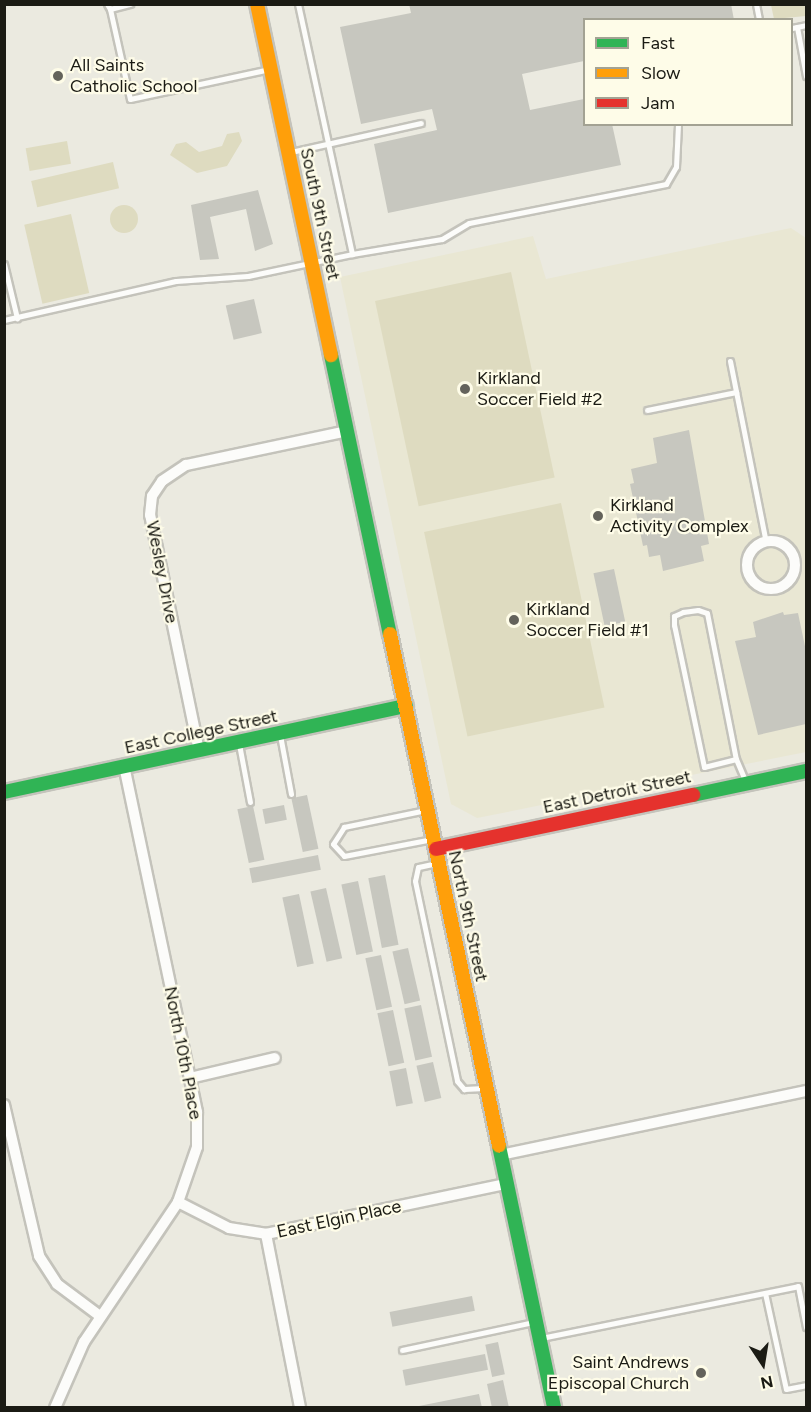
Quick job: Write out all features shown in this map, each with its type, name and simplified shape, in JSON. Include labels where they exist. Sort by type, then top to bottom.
[{"type":"main road","name":"South 9th Street","points":[[257,4],[348,431]]},
{"type":"main road","name":"North 9th Street","points":[[348,431],[554,1407]]},
{"type":"main road","name":"East College Street","points":[[4,792],[406,706]]},
{"type":"main road","name":"East Detroit Street","points":[[434,844],[807,771]]},
{"type":"street","name":"Wesley Drive","points":[[199,751],[150,515],[152,496],[162,481],[186,465],[348,431]]},
{"type":"street","points":[[766,542],[782,544],[795,561],[795,570],[786,584],[771,589],[755,584],[747,562],[754,548],[766,542]]},
{"type":"street","points":[[795,561],[807,558]]},
{"type":"street","name":"North 10th Place","points":[[55,1407],[71,1363],[100,1316],[178,1202],[197,1147],[197,1112],[124,767]]},
{"type":"street","points":[[189,1078],[275,1058]]},
{"type":"street","points":[[500,1155],[807,1091]]},
{"type":"street","points":[[4,1105],[39,1256],[57,1284],[100,1316]]},
{"type":"street","name":"East Elgin Place","points":[[178,1202],[229,1228],[266,1234],[506,1184]]},
{"type":"street","points":[[266,1234],[300,1407]]},
{"type":"lane","points":[[130,4],[109,7],[130,99],[270,69]]},
{"type":"lane","points":[[298,4],[352,254]]},
{"type":"lane","points":[[807,25],[794,28],[807,76]]},
{"type":"lane","points":[[288,153],[421,123]]},
{"type":"lane","points":[[4,320],[176,281],[248,276],[352,254],[442,239],[470,223],[666,184],[676,167],[678,126]]},
{"type":"lane","points":[[4,264],[17,318]]},
{"type":"lane","points":[[730,361],[766,542]]},
{"type":"lane","points":[[646,410],[736,392]]},
{"type":"lane","points":[[736,759],[704,767],[674,626],[674,616],[683,612],[698,610],[707,613],[736,759],[747,784]]},
{"type":"lane","points":[[280,734],[291,794]]},
{"type":"lane","points":[[238,742],[250,802]]},
{"type":"lane","points":[[427,810],[344,827],[333,844],[344,856],[434,844]]},
{"type":"lane","points":[[439,863],[418,867],[414,873],[417,892],[457,1082],[464,1089],[485,1088]]},
{"type":"lane","points":[[539,1338],[798,1286],[807,1327]]},
{"type":"lane","points":[[765,1293],[786,1389],[807,1385]]},
{"type":"lane","points":[[402,1350],[535,1322]]},
{"type":"shaded area","points":[[771,5],[806,5],[806,16],[774,18]]},
{"type":"shaded area","points":[[239,132],[242,141],[227,166],[197,173],[170,155],[176,144],[186,142],[199,152],[222,146],[227,134]]},
{"type":"shaded area","points":[[67,141],[71,164],[30,171],[26,148]]},
{"type":"shaded area","points":[[113,162],[119,188],[37,207],[31,181]]},
{"type":"shaded area","points":[[124,205],[134,209],[138,219],[134,229],[124,233],[114,229],[110,219],[114,209]]},
{"type":"shaded area","points":[[71,214],[89,293],[42,304],[24,225]]},
{"type":"shaded area","name":"Kirkland Activity Complex","points":[[791,228],[806,238],[806,752],[477,818],[451,804],[340,277],[533,236],[546,279]]},
{"type":"shaded area","name":"Kirkland Soccer Field #2","points":[[511,272],[555,477],[419,506],[375,301]]},
{"type":"shaded area","name":"Kirkland Soccer Field #1","points":[[561,503],[604,707],[468,737],[424,532]]},
{"type":"building","points":[[409,4],[731,4],[734,18],[583,18],[583,61],[522,74],[530,110],[583,99],[583,126],[612,126],[621,165],[388,213],[374,144],[437,130],[432,109],[361,124],[340,27],[411,13]]},
{"type":"building","points":[[258,190],[273,244],[255,251],[246,209],[210,217],[219,259],[200,260],[191,205]]},
{"type":"building","points":[[254,299],[262,333],[234,340],[226,306]]},
{"type":"building","points":[[689,430],[709,544],[701,546],[704,561],[663,571],[660,555],[649,557],[647,545],[643,546],[630,484],[634,483],[631,469],[657,463],[653,438]]},
{"type":"building","points":[[614,569],[625,622],[605,626],[593,573]]},
{"type":"building","points":[[783,612],[784,615],[798,613],[806,651],[806,724],[758,735],[735,641],[756,637],[753,622]]},
{"type":"building","points":[[307,795],[318,849],[303,852],[291,798]]},
{"type":"building","points":[[284,805],[287,820],[265,824],[262,809]]},
{"type":"building","points":[[253,806],[264,860],[249,863],[237,809]]},
{"type":"building","points":[[318,855],[321,870],[252,883],[249,868]]},
{"type":"building","points":[[385,875],[399,945],[382,948],[368,878]]},
{"type":"building","points":[[358,881],[373,951],[356,955],[341,885]]},
{"type":"building","points":[[326,888],[342,958],[327,962],[310,892]]},
{"type":"building","points":[[299,894],[314,963],[297,967],[282,898]]},
{"type":"building","points":[[408,948],[420,1001],[405,1004],[392,952]]},
{"type":"building","points":[[381,955],[392,1007],[376,1010],[365,958]]},
{"type":"building","points":[[421,1005],[432,1057],[415,1060],[404,1009]]},
{"type":"building","points":[[393,1010],[404,1063],[389,1066],[377,1013]]},
{"type":"building","points":[[433,1062],[441,1098],[425,1102],[416,1066]]},
{"type":"building","points":[[406,1068],[413,1103],[396,1107],[389,1071]]},
{"type":"building","points":[[472,1296],[475,1311],[392,1327],[390,1312]]},
{"type":"building","points":[[498,1342],[505,1374],[492,1377],[485,1345]]},
{"type":"building","points":[[485,1354],[488,1370],[406,1386],[403,1370]]},
{"type":"building","points":[[503,1380],[509,1408],[492,1408],[487,1384]]},
{"type":"building","points":[[479,1394],[482,1408],[419,1408],[419,1406]]},
{"type":"traffic: fast","points":[[331,355],[390,634]]},
{"type":"traffic: fast","points":[[4,792],[406,706]]},
{"type":"traffic: fast","points":[[693,795],[806,771]]},
{"type":"traffic: fast","points":[[499,1146],[554,1408]]},
{"type":"traffic: slow","points":[[257,4],[331,355]]},
{"type":"traffic: slow","points":[[390,634],[499,1146]]},
{"type":"traffic: jam","points":[[436,849],[693,795]]},
{"type":"place","name":"All Saints Catholic School","points":[[58,76]]},
{"type":"place","name":"Kirkland Soccer Field #2","points":[[465,389]]},
{"type":"place","name":"Kirkland Activity Complex","points":[[598,516]]},
{"type":"place","name":"Kirkland Soccer Field #1","points":[[514,620]]},
{"type":"place","name":"Saint Andrews Episcopal Church","points":[[701,1373]]}]
